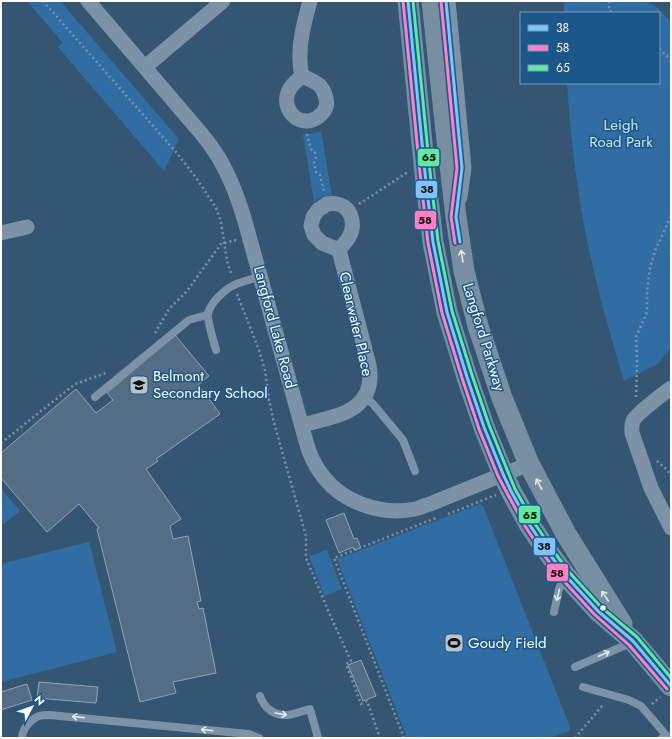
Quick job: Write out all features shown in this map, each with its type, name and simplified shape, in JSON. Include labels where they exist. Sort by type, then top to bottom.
[{"type":"main road","name":"Langford Parkway","points":[[408,1],[433,242],[446,305],[467,377],[484,427],[511,491],[529,524],[548,552],[565,575],[598,610],[633,642]]},
{"type":"main road","name":"Langford Parkway","points":[[432,1],[456,217],[464,271],[478,326],[502,398],[528,464],[566,534],[589,572],[610,602],[633,642],[666,691]]},
{"type":"street","name":"Langford Lake Road","points":[[88,1],[200,132],[228,174],[240,202],[310,455],[321,474],[333,487],[347,497],[361,504],[374,508],[388,511],[415,509],[528,464]]},
{"type":"street","points":[[145,67],[224,1]]},
{"type":"street","points":[[302,76],[300,47],[310,1]]},
{"type":"street","points":[[446,1],[462,168],[456,217]]},
{"type":"street","points":[[1,233],[27,227]]},
{"type":"street","name":"Clearwater Place","points":[[302,425],[346,413],[359,404],[365,397],[369,388],[369,365],[339,250]]},
{"type":"street","points":[[671,388],[638,415],[631,427],[651,488],[671,528]]},
{"type":"lane","points":[[216,350],[207,315],[210,307],[215,300],[231,287],[245,281],[261,277]]},
{"type":"lane","points":[[95,397],[189,320],[207,315]]},
{"type":"lane","name":"Clearwater Place","points":[[365,397],[373,404],[403,440],[415,471]]},
{"type":"lane","points":[[554,612],[559,589],[565,575],[589,572]]},
{"type":"lane","points":[[575,667],[633,642]]},
{"type":"lane","points":[[583,687],[629,700],[641,706],[666,735],[662,738]]},
{"type":"lane","points":[[260,696],[264,705],[269,710],[277,713],[288,715],[310,709],[318,738]]},
{"type":"lane","points":[[22,738],[22,734],[26,726],[33,719],[41,715],[49,714],[249,734],[259,738]]},
{"type":"path","points":[[43,1],[176,152],[197,179],[216,208],[221,222],[227,261],[232,276]]},
{"type":"path","points":[[609,1],[609,10],[611,12]]},
{"type":"path","points":[[660,50],[671,61]]},
{"type":"path","points":[[305,128],[310,149],[315,153],[316,159],[314,162],[316,172],[320,176],[322,186]]},
{"type":"path","points":[[353,208],[409,172]]},
{"type":"path","points":[[638,415],[636,403],[636,337],[647,312],[647,291],[654,251],[671,216]]},
{"type":"path","points":[[153,338],[169,309],[187,291],[221,244],[240,238]]},
{"type":"path","points":[[237,294],[260,350],[274,424],[306,536],[306,558],[351,662],[346,664],[361,704],[367,702],[380,738]]},
{"type":"path","points":[[1,443],[75,384],[92,377],[111,372]]},
{"type":"path","points":[[666,468],[671,474]]},
{"type":"path","points":[[445,515],[496,495]]},
{"type":"path","points":[[404,738],[334,558],[437,518]]},
{"type":"path","points":[[645,710],[666,691]]},
{"type":"path","points":[[575,738],[602,706],[607,704]]},
{"type":"green space","points":[[27,1],[60,1],[179,139],[164,171],[58,47],[63,43]]},
{"type":"green space","name":"Leigh Road Park","points":[[564,1],[644,1],[649,2],[656,7],[671,22],[671,347],[658,364],[624,381],[593,268],[585,231],[574,157],[567,84],[660,84],[660,12],[564,12]]},
{"type":"green space","points":[[321,131],[332,196],[318,199],[314,202],[303,134],[312,134]]},
{"type":"green space","points":[[1,488],[20,511],[1,526]]},
{"type":"green space","name":"Goudy Field","points":[[480,504],[483,506],[570,727],[569,731],[550,738],[407,738],[337,559]]},
{"type":"green space","points":[[89,542],[117,652],[1,682],[1,564]]},
{"type":"green space","points":[[327,550],[342,589],[324,596],[309,556]]},
{"type":"building","points":[[175,335],[209,376],[198,385],[220,414],[156,459],[158,461],[146,469],[181,519],[170,526],[173,539],[188,536],[201,601],[197,602],[199,609],[203,608],[216,673],[173,682],[176,693],[140,702],[97,529],[99,528],[79,504],[47,532],[1,478],[1,453],[76,389],[96,413],[113,400],[107,393]]},
{"type":"building","points":[[344,513],[354,539],[357,538],[361,548],[354,550],[353,547],[339,553],[326,520]]},
{"type":"building","points":[[361,660],[376,696],[363,701],[348,665]]},
{"type":"building","points":[[39,682],[98,687],[96,703],[37,698]]},
{"type":"building","points":[[27,684],[32,700],[1,710],[1,692]]},
{"type":"transit line","name":"58","points":[[403,1],[428,243],[442,313],[479,429],[498,476],[525,526],[544,555],[561,578],[594,614],[629,645],[667,689]]},
{"type":"transit line","name":"38","points":[[408,1],[433,242],[447,312],[484,427],[511,491],[529,524],[548,552],[565,575],[598,611],[633,641],[671,686]]},
{"type":"transit line","name":"65","points":[[413,1],[438,241],[452,311],[489,425],[515,489],[533,521],[552,549],[569,572],[601,607],[637,637],[671,678]]},
{"type":"transit line","name":"58","points":[[441,1],[457,168],[451,217],[455,243]]},
{"type":"transit line","name":"38","points":[[446,1],[462,168],[456,217],[460,242]]},
{"type":"place","name":"Belmont Secondary School","points":[[139,385]]},
{"type":"place","name":"Goudy Field","points":[[454,643]]}]
